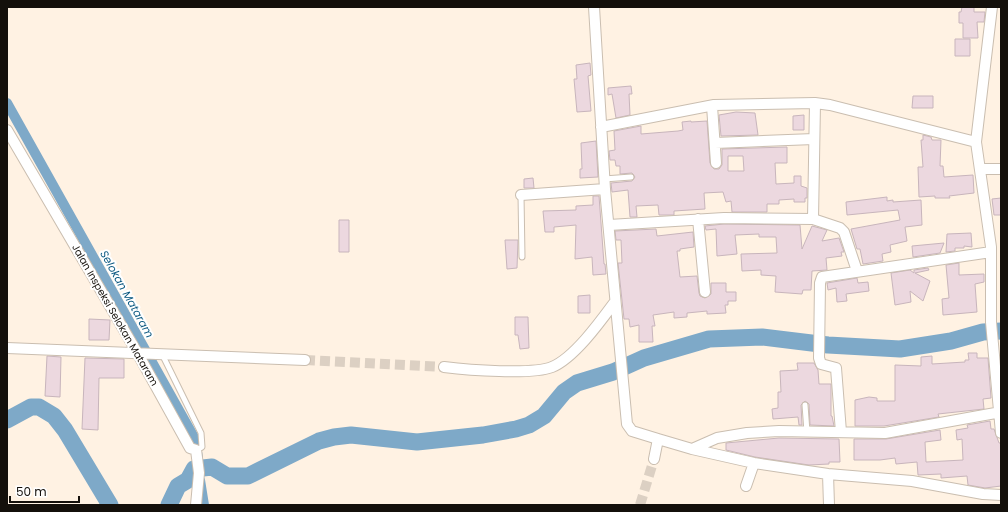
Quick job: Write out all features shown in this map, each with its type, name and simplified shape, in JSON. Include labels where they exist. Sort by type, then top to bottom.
[{"type":"street","points":[[594,7],[604,184],[609,225],[614,303],[622,362],[627,424],[632,431],[692,449],[754,463],[828,474],[912,481],[983,494],[1001,495]]},
{"type":"street","points":[[995,14],[976,142],[994,248],[991,322],[1001,433]]},
{"type":"street","points":[[601,127],[712,106],[815,103],[830,105],[976,142]]},
{"type":"street","points":[[813,219],[815,103]]},
{"type":"street","points":[[712,106],[716,163]]},
{"type":"street","name":"Jalan Inspeksi Selokan Mataram","points":[[7,130],[196,448],[199,473],[197,479],[196,505]]},
{"type":"street","points":[[715,143],[814,139]]},
{"type":"street","points":[[980,169],[1001,168]]},
{"type":"street","points":[[521,195],[604,184]]},
{"type":"street","points":[[609,225],[698,219],[813,219],[840,228],[844,232],[857,271]]},
{"type":"street","points":[[698,219],[705,292]]},
{"type":"street","points":[[841,432],[836,368],[821,364],[819,358],[820,279],[824,276],[994,248]]},
{"type":"street","points":[[444,367],[515,371],[551,368],[568,357],[597,327],[614,303]]},
{"type":"street","points":[[7,348],[305,360]]},
{"type":"street","points":[[692,449],[717,438],[747,433],[885,433],[1000,412]]},
{"type":"street","points":[[654,459],[658,439]]},
{"type":"street","points":[[746,486],[754,463]]},
{"type":"street","points":[[828,474],[829,505]]},
{"type":"lane","points":[[604,184],[631,177]]},
{"type":"lane","points":[[521,195],[522,257]]},
{"type":"lane","points":[[157,353],[201,433],[196,448]]},
{"type":"lane","points":[[805,405],[807,432]]},
{"type":"building","points":[[962,7],[974,7],[974,12],[985,12],[984,22],[977,22],[978,38],[963,38],[963,23],[959,23],[959,12],[961,12]]},
{"type":"building","points":[[955,39],[970,39],[970,56],[955,56]]},
{"type":"building","points":[[590,63],[591,75],[588,76],[591,111],[577,112],[574,79],[577,79],[576,65]]},
{"type":"building","points":[[631,86],[632,94],[629,94],[630,115],[616,118],[612,94],[608,95],[608,88]]},
{"type":"building","points":[[913,96],[933,96],[933,108],[912,108]]},
{"type":"building","points":[[736,112],[755,113],[758,135],[721,136],[719,115]]},
{"type":"building","points":[[804,115],[804,130],[793,130],[793,116]]},
{"type":"building","points":[[707,121],[710,163],[714,169],[719,169],[722,165],[722,149],[787,147],[787,163],[775,163],[776,184],[794,183],[794,176],[801,176],[801,186],[807,188],[807,198],[805,198],[805,202],[794,202],[794,199],[779,200],[779,204],[767,204],[767,212],[732,212],[731,201],[726,202],[723,192],[704,193],[705,209],[674,211],[674,215],[659,215],[658,205],[636,206],[637,217],[630,217],[628,190],[612,192],[611,183],[632,181],[635,177],[632,173],[620,174],[620,166],[616,166],[615,160],[610,160],[609,151],[615,150],[614,131],[641,126],[641,134],[678,131],[683,130],[682,122]],"holes":[[[728,156],[743,156],[744,171],[728,171]]]},
{"type":"building","points":[[923,135],[931,137],[932,140],[941,140],[940,166],[943,166],[944,177],[973,175],[974,193],[949,196],[950,198],[935,198],[935,196],[919,197],[918,167],[923,167],[921,140],[923,140]]},
{"type":"building","points":[[596,141],[598,177],[580,178],[580,169],[582,169],[581,143]]},
{"type":"building","points":[[533,178],[534,188],[524,188],[524,179]]},
{"type":"building","points":[[593,196],[599,196],[606,274],[593,275],[592,257],[575,259],[576,225],[554,227],[554,232],[545,232],[543,211],[576,210],[576,206],[593,205]]},
{"type":"building","points":[[887,197],[887,201],[893,200],[893,202],[921,200],[922,225],[905,227],[907,241],[890,245],[891,252],[882,254],[883,261],[863,264],[860,249],[857,249],[851,229],[900,220],[898,210],[847,215],[846,202]]},
{"type":"building","points":[[1001,198],[1001,215],[994,215],[992,199]]},
{"type":"building","points":[[339,220],[349,220],[349,252],[339,252]]},
{"type":"building","points":[[724,224],[800,225],[802,249],[812,226],[827,230],[822,241],[839,238],[844,252],[841,252],[842,256],[826,258],[827,270],[812,271],[811,290],[803,290],[802,294],[775,292],[776,276],[761,275],[761,270],[742,271],[741,254],[777,253],[776,237],[759,237],[759,234],[735,235],[737,254],[717,256],[716,229],[706,230],[705,226]]},
{"type":"building","points":[[656,229],[657,236],[693,232],[694,247],[680,249],[680,251],[677,251],[680,277],[697,276],[700,296],[705,298],[711,294],[711,283],[726,283],[726,292],[736,292],[736,301],[728,301],[728,305],[725,305],[726,313],[707,314],[707,311],[687,313],[687,317],[674,318],[674,312],[653,315],[655,326],[652,326],[653,342],[639,342],[639,325],[630,327],[629,319],[624,319],[618,263],[622,263],[621,240],[616,240],[615,231]]},
{"type":"building","points":[[971,233],[972,247],[964,246],[964,248],[955,248],[955,251],[946,252],[947,234]]},
{"type":"building","points":[[505,240],[518,240],[517,268],[507,269]]},
{"type":"building","points":[[944,243],[940,253],[913,257],[912,246]]},
{"type":"building","points":[[959,263],[959,275],[984,274],[984,282],[975,284],[977,312],[943,315],[942,299],[949,298],[946,265]]},
{"type":"building","points":[[928,268],[929,270],[915,273],[930,281],[923,301],[910,291],[911,302],[895,305],[891,273],[910,270],[914,273],[914,270]]},
{"type":"building","points":[[857,278],[858,283],[868,282],[869,291],[846,294],[847,301],[837,302],[836,288],[828,290],[827,283]]},
{"type":"building","points":[[590,295],[590,313],[578,313],[578,296]]},
{"type":"building","points":[[515,317],[528,317],[529,348],[520,349],[518,335],[515,335]]},
{"type":"building","points":[[89,319],[110,320],[109,340],[89,340]]},
{"type":"building","points":[[968,353],[977,353],[977,358],[988,358],[991,398],[983,399],[984,409],[938,414],[939,417],[884,426],[855,426],[855,400],[869,397],[877,398],[877,401],[895,401],[895,365],[921,366],[921,357],[932,356],[932,364],[965,362],[965,360],[969,360]]},
{"type":"building","points":[[47,356],[61,357],[60,397],[45,396]]},
{"type":"building","points":[[85,358],[124,359],[124,378],[99,378],[98,430],[82,429]]},
{"type":"building","points":[[797,363],[814,363],[818,370],[819,384],[831,384],[831,416],[834,426],[810,425],[809,404],[805,401],[801,405],[802,425],[799,425],[798,417],[773,419],[772,409],[778,408],[778,392],[781,392],[780,371],[798,370]]},
{"type":"building","points":[[990,421],[991,429],[994,429],[999,443],[1001,443],[1001,486],[985,488],[968,485],[967,476],[941,478],[941,474],[918,475],[917,462],[896,464],[895,458],[880,460],[854,460],[854,439],[886,439],[940,430],[941,440],[925,442],[926,462],[963,460],[962,439],[957,440],[956,430],[968,428],[967,425]]},
{"type":"building","points":[[779,438],[839,439],[840,462],[809,465],[755,457],[726,450],[726,443]]},
{"type":"waterway","name":"Selokan Mataram","points":[[7,103],[195,439],[198,458]]},
{"type":"waterway","points":[[169,505],[178,486],[188,480],[194,469],[212,467],[227,476],[248,476],[319,441],[334,437],[351,435],[417,442],[483,435],[516,429],[529,425],[544,416],[564,392],[577,383],[613,372],[644,358],[709,339],[762,337],[828,345],[900,349],[951,341],[983,332],[1001,331]]},
{"type":"waterway","points":[[7,420],[31,407],[39,407],[54,416],[65,430],[110,505]]},
{"type":"waterway","name":"Selokan Mataram","points":[[200,480],[204,505]]},
{"type":"tunnel","points":[[305,360],[444,367]]},
{"type":"tunnel","points":[[640,505],[654,459]]}]
